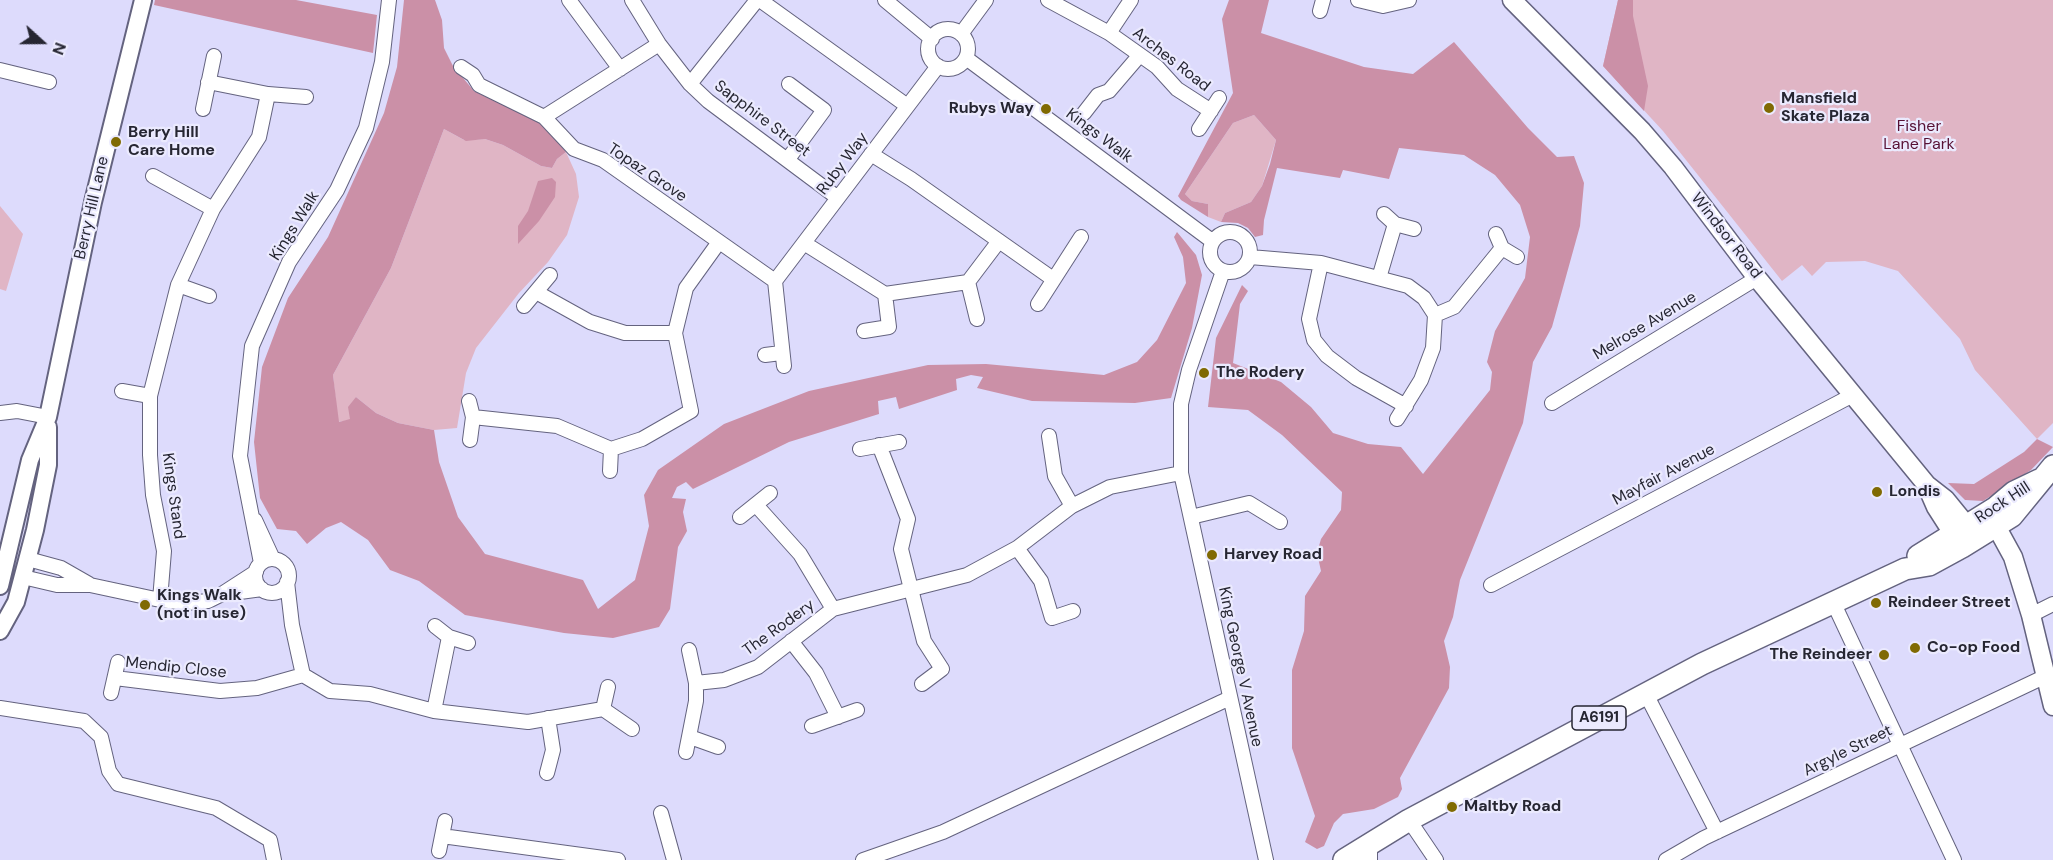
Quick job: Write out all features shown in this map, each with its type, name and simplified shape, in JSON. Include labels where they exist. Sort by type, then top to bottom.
[{"type":"main road","name":"Windsor Road","points":[[1512,0],[1642,131],[1757,278],[1926,484],[1965,536]]},
{"type":"main road","name":"Rock Hill","points":[[1965,536],[2025,503],[2046,473]]},
{"type":"main road","points":[[1992,520],[2013,557],[2031,615],[2053,706]]},
{"type":"main road","name":"A6191","points":[[1344,860],[1370,852],[1409,820],[1702,664],[1834,604],[1905,569],[1922,553],[1965,536]]},
{"type":"street","name":"Berry Hill Lane","points":[[0,631],[16,602],[14,570],[30,460],[48,417],[93,202],[143,0]]},
{"type":"street","name":"Kings Walk","points":[[263,565],[240,456],[252,346],[288,262],[337,190],[366,128],[382,62],[389,0]]},
{"type":"street","points":[[569,0],[620,69]]},
{"type":"street","points":[[690,84],[759,0],[906,105]]},
{"type":"street","points":[[885,0],[932,39]]},
{"type":"street","points":[[961,34],[986,0]]},
{"type":"street","name":"Arches Road","points":[[1048,0],[1109,33],[1157,67],[1177,89],[1211,111]]},
{"type":"street","points":[[1109,33],[1131,0]]},
{"type":"street","points":[[1358,0],[1383,6],[1409,0]]},
{"type":"street","name":"Sapphire Street","points":[[636,1],[659,44],[690,84],[708,101],[838,198]]},
{"type":"street","points":[[949,30],[961,34],[968,45],[966,58],[957,67],[951,69],[938,66],[929,51],[932,39],[936,34],[949,30]]},
{"type":"street","points":[[544,117],[659,44]]},
{"type":"street","points":[[203,109],[214,56]]},
{"type":"street","points":[[1084,113],[1098,95],[1109,91],[1139,56]]},
{"type":"street","name":"Kings Walk","points":[[966,58],[1212,241]]},
{"type":"street","name":"Ruby Way","points":[[775,281],[906,105],[938,66]]},
{"type":"street","points":[[0,70],[49,82]]},
{"type":"street","name":"Topaz Grove","points":[[473,71],[479,86],[544,117],[574,149],[603,160],[775,281]]},
{"type":"street","points":[[208,82],[268,94],[306,97]]},
{"type":"street","points":[[788,159],[824,110],[789,84]]},
{"type":"street","name":"Kings Stand","points":[[160,600],[164,551],[153,495],[150,396],[178,285],[213,209],[259,137],[268,94]]},
{"type":"street","name":"Arches Road","points":[[1199,129],[1219,98]]},
{"type":"street","points":[[871,154],[1009,242],[1053,279]]},
{"type":"street","points":[[153,176],[213,209]]},
{"type":"street","points":[[1384,214],[1395,224],[1414,229]]},
{"type":"street","points":[[1379,278],[1395,224]]},
{"type":"street","points":[[1235,232],[1249,244],[1250,257],[1236,272],[1223,271],[1210,258],[1212,241],[1222,233],[1235,232]]},
{"type":"street","points":[[1496,234],[1502,248],[1517,257]]},
{"type":"street","points":[[1038,304],[1081,237]]},
{"type":"street","points":[[473,417],[557,426],[611,449],[642,440],[691,411],[675,333],[686,288],[719,242]]},
{"type":"street","points":[[804,243],[885,294],[968,282],[1009,242]]},
{"type":"street","points":[[1436,315],[1454,307],[1502,248]]},
{"type":"street","points":[[1250,257],[1322,263],[1408,286],[1424,298],[1436,315],[1434,348],[1421,380],[1397,419]]},
{"type":"street","points":[[1322,263],[1309,319],[1314,340],[1327,356],[1356,378],[1406,406]]},
{"type":"street","name":"King George V Avenue","points":[[1223,271],[1189,370],[1181,404],[1181,473],[1266,860]]},
{"type":"street","points":[[524,306],[550,275]]},
{"type":"street","name":"Melrose Avenue","points":[[1552,403],[1757,278]]},
{"type":"street","points":[[765,355],[783,360],[775,281]]},
{"type":"street","points":[[968,282],[977,319]]},
{"type":"street","points":[[178,285],[209,296]]},
{"type":"street","points":[[536,292],[590,322],[625,333],[675,333]]},
{"type":"street","points":[[864,331],[889,327],[885,294]]},
{"type":"street","points":[[122,392],[150,396]]},
{"type":"street","name":"Mayfair Avenue","points":[[1491,585],[1853,395]]},
{"type":"street","points":[[469,401],[473,417],[470,440]]},
{"type":"street","points":[[0,413],[17,411],[48,417]]},
{"type":"street","name":"Berry Hill Lane","points":[[0,586],[14,570],[28,560],[48,465],[48,417]]},
{"type":"street","points":[[1049,436],[1055,476],[1072,506]]},
{"type":"street","points":[[860,448],[899,442]]},
{"type":"street","points":[[879,445],[908,519],[901,549],[924,641],[942,669],[922,684]]},
{"type":"street","points":[[610,471],[611,449]]},
{"type":"street","name":"The Rodery","points":[[696,683],[724,680],[758,667],[833,609],[967,575],[1017,548],[1072,506],[1110,487],[1181,473]]},
{"type":"street","points":[[740,517],[770,493]]},
{"type":"street","points":[[1191,517],[1249,503],[1280,522]]},
{"type":"street","points":[[756,505],[800,554],[833,609]]},
{"type":"street","points":[[1017,548],[1041,581],[1052,618],[1073,611]]},
{"type":"street","points":[[28,560],[61,567],[90,585]]},
{"type":"street","points":[[0,620],[14,570],[57,585],[90,585],[160,600],[187,603],[208,601],[222,594],[263,565],[284,564],[288,571],[287,582],[292,625],[303,675],[330,691],[370,694],[434,711],[528,722],[603,709],[632,729]]},
{"type":"street","points":[[263,565],[257,583],[268,591],[292,625]]},
{"type":"street","points":[[222,594],[280,591],[287,582]]},
{"type":"street","points":[[1834,604],[1954,860]]},
{"type":"street","points":[[2031,615],[2053,604]]},
{"type":"street","points":[[435,626],[449,637],[468,643]]},
{"type":"street","points":[[434,711],[449,637]]},
{"type":"street","points":[[791,641],[816,673],[838,717]]},
{"type":"street","points":[[686,752],[696,683],[689,650]]},
{"type":"street","name":"Mendip Close","points":[[111,693],[118,662]]},
{"type":"street","name":"Mendip Close","points":[[115,678],[219,691],[257,688],[303,675]]},
{"type":"street","name":"Argyle Street","points":[[1666,860],[1717,832],[2046,676]]},
{"type":"street","points":[[603,709],[608,687]]},
{"type":"street","points":[[1646,694],[1717,832]]},
{"type":"street","points":[[863,860],[943,832],[1230,698]]},
{"type":"street","points":[[0,708],[84,721],[101,737],[109,771],[118,784],[216,808],[270,840],[274,860]]},
{"type":"street","points":[[812,726],[857,710]]},
{"type":"street","points":[[547,773],[553,750],[548,718]]},
{"type":"street","points":[[690,736],[718,747]]},
{"type":"street","points":[[660,813],[674,860]]},
{"type":"street","points":[[1409,820],[1436,860]]},
{"type":"street","points":[[440,851],[446,821]]},
{"type":"street","points":[[442,836],[618,860]]},
{"type":"green space","name":"Fisher Lane Park","points":[[1618,0],[2053,0],[2053,423],[2037,439],[1975,370],[1960,339],[1898,271],[1865,261],[1826,262],[1812,276],[1802,265],[1782,281],[1663,131],[1603,66]]},
{"type":"green space","points":[[1254,115],[1276,140],[1262,186],[1251,202],[1225,213],[1221,222],[1208,217],[1208,204],[1192,201],[1185,194],[1233,123]]},
{"type":"green space","points":[[444,129],[464,140],[485,139],[503,145],[541,166],[552,168],[557,159],[566,152],[576,174],[579,197],[567,235],[548,262],[519,293],[476,348],[466,373],[457,428],[434,430],[398,423],[376,413],[356,397],[351,420],[338,422],[333,375],[391,268]]},
{"type":"green space","points":[[0,206],[23,234],[6,291],[0,289]]},
{"type":"shaded area","points":[[155,0],[296,0],[377,15],[373,53],[154,5]]},
{"type":"shaded area","points":[[404,0],[435,0],[442,20],[444,48],[453,66],[474,91],[538,122],[555,136],[566,152],[557,159],[552,168],[541,166],[503,145],[485,139],[466,141],[444,129],[391,268],[333,375],[339,422],[350,419],[348,407],[356,397],[376,413],[398,423],[434,430],[439,462],[458,517],[485,554],[583,580],[598,609],[635,580],[649,526],[644,495],[658,470],[724,424],[809,391],[928,365],[986,364],[1104,375],[1137,362],[1157,340],[1186,283],[1183,257],[1174,237],[1177,232],[1196,255],[1202,275],[1192,328],[1171,398],[1135,403],[1032,401],[977,388],[983,377],[971,375],[956,379],[957,390],[899,409],[896,397],[878,401],[879,414],[789,442],[693,489],[686,482],[677,487],[672,498],[686,499],[683,512],[687,531],[678,547],[670,609],[659,627],[613,638],[564,633],[465,615],[419,581],[390,570],[368,540],[341,522],[326,528],[307,544],[296,531],[277,529],[260,498],[254,442],[262,367],[288,298],[328,237],[384,113],[397,67]]},
{"type":"shaded area","points":[[1229,0],[1269,0],[1261,33],[1364,67],[1413,74],[1454,42],[1528,128],[1557,157],[1574,156],[1584,183],[1580,226],[1552,327],[1533,362],[1523,423],[1460,580],[1453,617],[1444,641],[1450,667],[1449,688],[1400,778],[1402,789],[1398,797],[1374,809],[1343,814],[1334,823],[1324,846],[1317,849],[1305,842],[1315,816],[1292,748],[1292,670],[1304,631],[1305,596],[1321,571],[1317,553],[1321,539],[1341,510],[1342,492],[1282,435],[1248,410],[1208,407],[1216,338],[1242,285],[1248,291],[1240,304],[1233,363],[1281,382],[1311,407],[1333,433],[1368,444],[1401,447],[1423,474],[1490,390],[1492,372],[1487,362],[1495,331],[1525,278],[1530,237],[1520,205],[1495,175],[1464,155],[1399,148],[1389,179],[1343,170],[1340,178],[1277,168],[1264,220],[1263,235],[1255,237],[1248,228],[1238,223],[1221,222],[1225,213],[1251,202],[1262,186],[1270,164],[1276,140],[1254,115],[1233,123],[1185,194],[1192,201],[1208,204],[1208,217],[1181,200],[1178,196],[1233,93],[1222,19]]},
{"type":"shaded area","points":[[1618,0],[1633,0],[1633,16],[1648,86],[1644,111],[1603,66]]},
{"type":"shaded area","points":[[552,178],[556,182],[555,197],[539,221],[518,244],[518,226],[528,211],[538,181]]},
{"type":"shaded area","points":[[2037,439],[2053,447],[2031,470],[1983,501],[1965,500],[1948,483],[1974,484],[2024,452]]},
{"type":"place","name":"Mansfield Skate Plaza","points":[[1769,108]]},
{"type":"place","name":"Rubys Way","points":[[1046,109]]},
{"type":"place","name":"Berry Hill Care Home","points":[[116,142]]},
{"type":"place","name":"The Rodery","points":[[1204,373]]},
{"type":"place","name":"Londis","points":[[1877,492]]},
{"type":"place","name":"Harvey Road","points":[[1212,555]]},
{"type":"place","name":"Reindeer Street","points":[[1876,603]]},
{"type":"place","name":"Kings Walk (not in use)","points":[[145,605]]},
{"type":"place","name":"Co-op Food","points":[[1915,648]]},
{"type":"place","name":"The Reindeer","points":[[1884,655]]},
{"type":"place","name":"Maltby Road","points":[[1452,807]]}]
